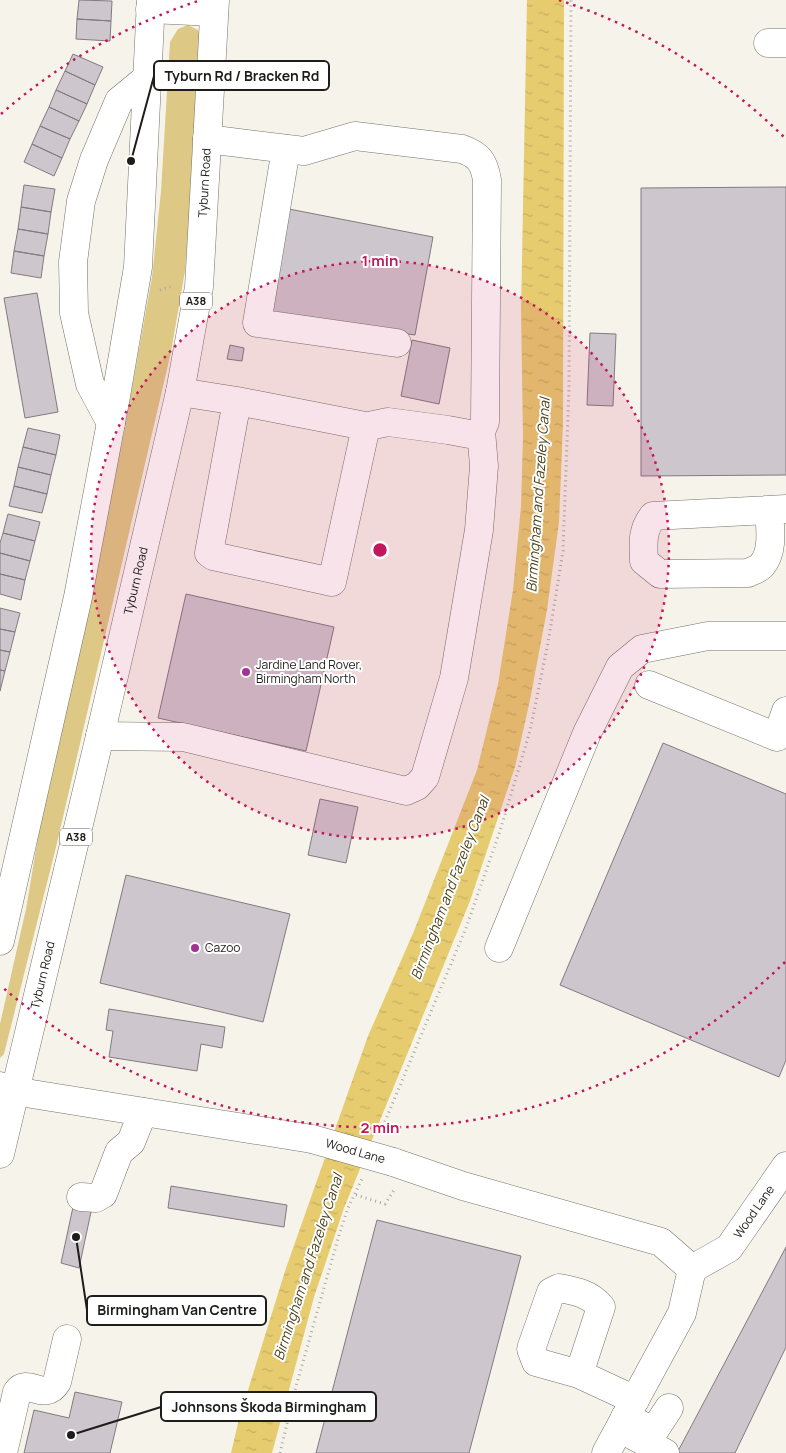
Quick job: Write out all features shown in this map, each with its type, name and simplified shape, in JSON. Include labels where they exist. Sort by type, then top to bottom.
[{"type":"main road","points":[[0,941],[78,597],[138,267],[150,5],[214,6]]},
{"type":"main road","name":"Tyburn Road","points":[[0,1154],[7,1088],[100,736],[180,392],[199,288],[214,6]]},
{"type":"main road","points":[[111,423],[90,384],[74,312],[73,262],[81,201],[94,160],[119,101],[147,78]]},
{"type":"main road","points":[[100,736],[183,737],[406,791],[418,786],[424,777],[456,668],[479,530],[484,466],[481,431],[485,422],[487,180],[485,168],[478,157],[472,152],[462,149],[355,136],[304,151],[207,139]]},
{"type":"main road","points":[[286,149],[257,323],[397,343]]},
{"type":"main road","points":[[180,392],[237,401],[364,427],[388,422],[475,435],[481,431]]},
{"type":"main road","points":[[237,401],[209,553],[213,556],[330,582],[333,580],[365,431],[364,427]]},
{"type":"main road","points":[[499,948],[588,733],[620,667],[642,649],[708,636],[786,636]]},
{"type":"main road","points":[[649,685],[782,739],[786,711]]},
{"type":"main road","name":"Wood Lane","points":[[7,1088],[32,1094],[312,1139],[393,1162],[463,1186],[661,1242],[692,1269],[729,1248],[786,1166]]},
{"type":"main road","points":[[81,1197],[96,1198],[103,1194],[119,1152],[131,1142],[143,1112]]},
{"type":"main road","points":[[618,1433],[682,1313],[692,1269]]},
{"type":"main road","points":[[3,1453],[19,1388],[24,1386],[45,1391],[53,1389],[57,1382],[68,1339]]},
{"type":"main road","points":[[578,1374],[618,1433],[665,1453]]},
{"type":"main road","points":[[618,1433],[654,1431],[668,1408]]},
{"type":"path","points":[[381,1131],[466,928],[500,830],[530,731],[548,643],[563,551],[569,396],[571,0]]},
{"type":"path","points":[[280,1453],[295,1390],[339,1234],[348,1208],[356,1195],[363,1177]]},
{"type":"path","points":[[356,1195],[385,1204]]},
{"type":"shaded area","points":[[188,25],[198,30],[203,47],[185,271],[171,352],[56,847],[4,1054],[0,1058],[0,1024],[26,909],[50,766],[124,433],[152,277],[161,191],[170,42],[178,29]]},
{"type":"water","name":"Birmingham and Fazeley Canal","points":[[527,0],[564,0],[563,423],[559,522],[547,610],[530,700],[515,767],[470,901],[344,1208],[314,1297],[272,1453],[231,1453],[239,1419],[286,1268],[368,1036],[414,931],[477,770],[498,684],[513,590],[521,506],[523,437],[521,311]]},
{"type":"building","points":[[79,0],[112,1],[111,21],[77,19]]},
{"type":"building","points":[[77,19],[111,21],[110,41],[76,39]]},
{"type":"building","points":[[73,54],[103,67],[95,85],[65,71]]},
{"type":"building","points":[[65,71],[95,85],[87,104],[56,90]]},
{"type":"building","points":[[56,90],[87,104],[79,121],[49,107]]},
{"type":"building","points":[[49,107],[79,121],[70,139],[40,126]]},
{"type":"building","points":[[40,126],[70,139],[62,158],[32,144]]},
{"type":"building","points":[[32,144],[62,158],[54,176],[24,162]]},
{"type":"building","points":[[24,185],[55,189],[51,212],[21,207]]},
{"type":"building","points":[[786,187],[786,475],[641,476],[641,188]]},
{"type":"building","points":[[21,207],[51,212],[48,234],[18,229]]},
{"type":"building","points":[[289,209],[433,237],[415,335],[270,314]]},
{"type":"building","points":[[18,229],[48,234],[44,256],[14,251]]},
{"type":"building","points":[[14,251],[44,256],[41,278],[11,273]]},
{"type":"building","points":[[37,293],[58,412],[25,418],[4,298]]},
{"type":"building","points":[[590,333],[616,334],[613,406],[587,405]]},
{"type":"building","points":[[412,340],[450,348],[439,404],[401,396]]},
{"type":"building","points":[[230,345],[244,348],[242,361],[227,359]]},
{"type":"building","points":[[28,428],[60,435],[56,455],[23,447]]},
{"type":"building","points":[[23,447],[56,455],[51,475],[18,467]]},
{"type":"building","points":[[18,467],[51,475],[47,494],[14,486]]},
{"type":"building","points":[[14,486],[47,494],[42,513],[9,506]]},
{"type":"building","points":[[8,514],[40,522],[35,541],[3,533]]},
{"type":"building","points":[[3,533],[35,541],[30,561],[0,553]]},
{"type":"building","points":[[0,553],[30,561],[25,580],[0,574]]},
{"type":"building","points":[[0,574],[25,580],[21,600],[0,594]]},
{"type":"building","name":"Jardine Land Rover, Birmingham North","points":[[186,594],[334,627],[306,751],[158,718]]},
{"type":"building","points":[[0,608],[20,613],[15,632],[0,629]]},
{"type":"building","points":[[0,629],[15,632],[10,652],[0,650]]},
{"type":"building","points":[[0,650],[10,652],[5,671],[0,670]]},
{"type":"building","points":[[0,670],[5,671],[0,691]]},
{"type":"building","points":[[663,743],[786,794],[786,1060],[779,1077],[560,985]]},
{"type":"building","points":[[320,799],[358,807],[346,863],[308,855]]},
{"type":"building","name":"Cazoo","points":[[126,875],[290,914],[263,1022],[100,983]]},
{"type":"building","points":[[109,1009],[225,1027],[222,1048],[201,1044],[197,1071],[109,1057],[113,1031],[106,1030]]},
{"type":"building","points":[[171,1186],[287,1205],[284,1227],[168,1208]]},
{"type":"building","points":[[73,1207],[91,1212],[79,1268],[61,1263]]},
{"type":"building","points":[[377,1220],[521,1256],[469,1453],[316,1453]]},
{"type":"building","points":[[786,1247],[786,1347],[735,1453],[677,1453]]},
{"type":"building","points":[[75,1392],[122,1402],[110,1453],[24,1453],[34,1410],[69,1418]]},
{"type":"place","name":"Tyburn Rd / Bracken Rd","points":[[131,161]]},
{"type":"place","name":"Jardine Land Rover, Birmingham North","points":[[246,672]]},
{"type":"place","name":"Cazoo","points":[[195,948]]},
{"type":"place","name":"Birmingham Van Centre","points":[[76,1237]]},
{"type":"place","name":"Johnsons Škoda Birmingham","points":[[71,1435]]}]
